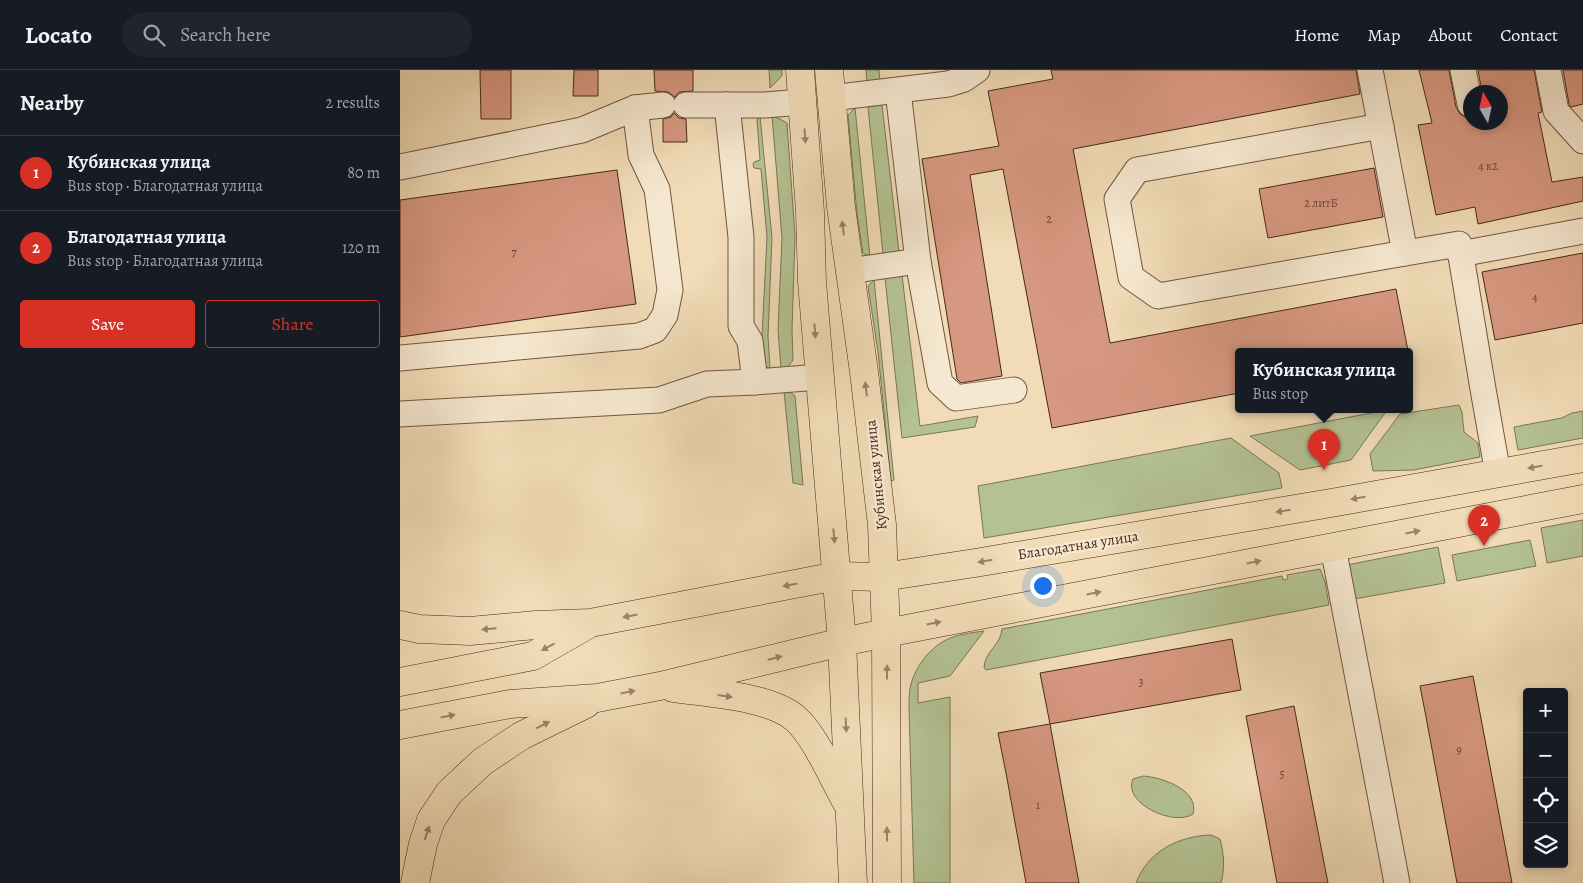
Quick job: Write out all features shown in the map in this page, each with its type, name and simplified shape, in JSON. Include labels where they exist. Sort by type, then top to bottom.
[{"type":"main road","points":[[800,70],[819,377],[838,576],[853,883]]},
{"type":"main road","name":"Кубинская улица","points":[[829,70],[840,207],[864,372],[881,516],[886,633],[887,883]]},
{"type":"main road","name":"Благодатная улица","points":[[590,623],[838,576],[883,577],[976,563],[1583,458]]},
{"type":"main road","points":[[400,725],[510,704],[596,698],[660,686],[886,633],[1583,499]]},
{"type":"main road","points":[[400,625],[419,629],[470,631],[536,625],[590,623]]},
{"type":"main road","points":[[400,682],[532,656],[590,623]]},
{"type":"main road","points":[[660,686],[750,699],[774,706],[796,718],[811,736],[850,807]]},
{"type":"main road","points":[[415,883],[422,844],[431,820],[449,793],[482,762],[521,736],[596,698]]},
{"type":"lane","points":[[831,98],[948,84],[964,79],[977,70]]},
{"type":"lane","points":[[1370,70],[1405,253]]},
{"type":"lane","points":[[1463,70],[1466,85]]},
{"type":"lane","points":[[1548,70],[1556,111],[1583,141]]},
{"type":"lane","points":[[898,91],[918,260],[940,383],[956,398],[984,404],[1014,390]]},
{"type":"lane","points":[[400,168],[582,130],[635,108],[674,105],[765,105],[802,102]]},
{"type":"lane","points":[[727,104],[741,236],[741,326],[750,341],[755,382]]},
{"type":"lane","points":[[400,358],[639,336],[656,330],[665,315],[670,290],[656,189],[641,155],[635,108]]},
{"type":"lane","points":[[1381,126],[1136,170],[1117,198],[1131,277],[1158,296],[1459,244],[1498,474]]},
{"type":"lane","points":[[1460,254],[1583,231]]},
{"type":"lane","points":[[849,271],[918,260]]},
{"type":"lane","points":[[400,414],[659,400],[708,384],[819,377]]},
{"type":"lane","points":[[1333,547],[1397,883]]},
{"type":"green space","points":[[769,70],[782,70],[782,76],[770,88]]},
{"type":"green space","points":[[866,70],[879,70],[880,81],[867,82]]},
{"type":"green space","points":[[882,105],[899,252],[883,254],[868,107]]},
{"type":"green space","points":[[855,108],[870,257],[863,253],[857,214],[848,115]]},
{"type":"green space","points":[[772,115],[787,123],[795,236],[793,360],[788,367],[781,368],[778,330],[782,238]]},
{"type":"green space","points":[[760,116],[772,238],[768,336],[770,369],[765,366],[762,336],[767,237],[761,169],[754,168],[753,165],[754,162],[760,160],[757,120]]},
{"type":"green space","points":[[902,275],[920,426],[978,416],[975,427],[902,438],[885,278]]},
{"type":"green space","points":[[874,280],[894,480],[891,481],[878,352],[868,286]]},
{"type":"green space","points":[[784,391],[789,391],[795,396],[803,485],[793,483]]},
{"type":"green space","points":[[1459,405],[1462,412],[1464,432],[1478,443],[1480,457],[1414,470],[1373,471],[1370,454],[1400,414]]},
{"type":"green space","points":[[1583,411],[1583,438],[1518,450],[1514,427],[1562,418],[1572,413]]},
{"type":"green space","points":[[1371,413],[1385,413],[1351,460],[1300,470],[1250,436]]},
{"type":"green space","points":[[1231,438],[1279,473],[1282,488],[984,538],[978,486]]},
{"type":"green space","points":[[1583,520],[1583,556],[1547,563],[1541,528]]},
{"type":"green space","points":[[1530,540],[1536,566],[1457,581],[1452,555]]},
{"type":"green space","points":[[1438,547],[1445,583],[1354,599],[1347,565]]},
{"type":"green space","points":[[1320,569],[1325,582],[1329,605],[986,670],[984,668],[987,657],[999,640],[1002,629],[1282,576],[1283,580],[1288,579],[1287,575]]},
{"type":"green space","points":[[984,631],[950,676],[918,683],[918,703],[950,697],[950,883],[914,883],[909,694],[914,674],[928,654],[946,640],[955,636]]},
{"type":"green space","points":[[1143,776],[1169,782],[1185,792],[1191,798],[1194,806],[1193,814],[1185,817],[1163,815],[1142,804],[1135,796],[1132,788],[1133,779]]},
{"type":"green space","points":[[1211,835],[1220,839],[1223,855],[1221,883],[1136,883],[1148,862],[1166,847],[1187,838]]},
{"type":"building","points":[[480,70],[511,70],[511,119],[481,119]]},
{"type":"building","points":[[574,70],[598,70],[598,96],[573,96]]},
{"type":"building","points":[[654,70],[693,70],[693,91],[679,92],[675,97],[668,92],[655,91]]},
{"type":"building","points":[[1051,70],[1356,70],[1360,94],[1073,149],[1110,343],[1396,289],[1407,348],[1235,348],[1235,394],[1052,428],[1003,169],[970,175],[1002,376],[961,383],[957,379],[922,159],[999,146],[988,91],[1053,79]]},
{"type":"building","points":[[1419,70],[1449,70],[1456,107],[1463,116],[1463,130],[1508,130],[1508,85],[1481,85],[1478,70],[1534,70],[1542,112],[1538,113],[1552,182],[1583,177],[1583,201],[1478,224],[1475,207],[1436,215],[1418,125],[1432,123]]},
{"type":"building","points":[[1563,70],[1583,70],[1583,104],[1571,107],[1569,104]]},
{"type":"building","points":[[674,113],[679,118],[686,119],[687,142],[663,142],[663,119],[671,117]]},
{"type":"building","points":[[1374,168],[1383,217],[1268,238],[1259,189]]},
{"type":"building","points":[[617,170],[636,304],[400,337],[400,200]]},
{"type":"building","points":[[1583,253],[1583,323],[1495,340],[1482,272]]},
{"type":"building","points":[[1232,639],[1241,690],[1050,724],[1040,673]]},
{"type":"building","points":[[1473,676],[1512,883],[1457,883],[1420,686]]},
{"type":"building","points":[[1294,706],[1328,883],[1277,883],[1246,716]]},
{"type":"building","points":[[1050,724],[1079,883],[1026,883],[998,733]]},
{"type":"place","name":"Кубинская улица","points":[[1324,470]]},
{"type":"place","name":"Благодатная улица","points":[[1484,546]]}]
